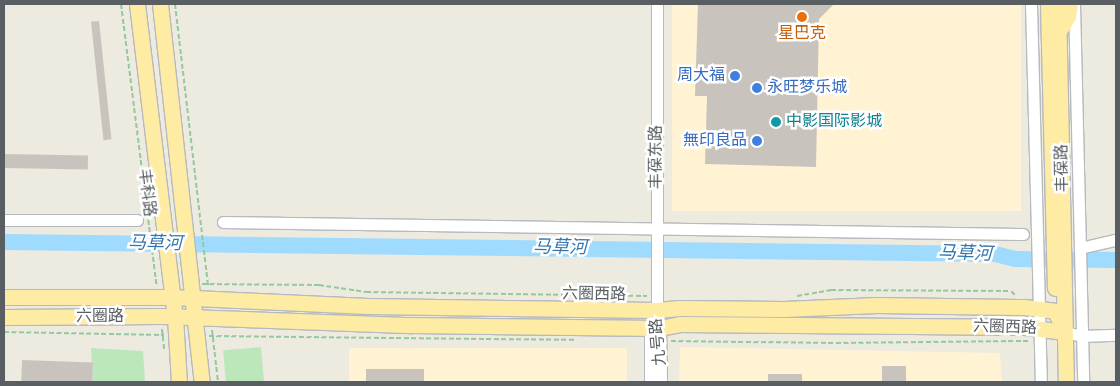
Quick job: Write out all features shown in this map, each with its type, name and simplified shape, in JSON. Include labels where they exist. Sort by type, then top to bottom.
[{"type":"main road","name":"丰科路","points":[[136,4],[168,262],[165,290],[179,382]]},
{"type":"main road","points":[[160,4],[192,284],[202,300],[204,318],[202,382]]},
{"type":"main road","name":"丰葆路","points":[[1048,4],[1059,243],[1060,331]]},
{"type":"main road","name":"丰葆路","points":[[1058,4],[1060,30],[1059,243]]},
{"type":"main road","points":[[1060,30],[1072,4]]},
{"type":"main road","name":"丰葆路","points":[[1056,311],[1060,273]]},
{"type":"main road","name":"六圈路","points":[[4,297],[165,290],[202,300]]},
{"type":"main road","name":"六圈西路","points":[[202,300],[657,303],[679,308],[784,309],[877,305],[1031,308],[1056,311],[1060,331],[1039,328],[689,324],[655,327],[412,325],[204,318]]},
{"type":"main road","name":"六圈路","points":[[4,317],[168,316],[204,318]]},
{"type":"main road","points":[[1057,382],[1060,331]]},
{"type":"main road","points":[[1060,331],[1066,382]]},
{"type":"street","name":"丰葆东路","points":[[657,4],[657,303]]},
{"type":"street","points":[[1031,4],[1037,273],[1031,308],[1039,328],[1041,382]]},
{"type":"street","points":[[1072,4],[1083,382]]},
{"type":"street","points":[[4,220],[137,220]]},
{"type":"street","points":[[223,222],[657,231],[1023,234]]},
{"type":"street","points":[[1080,248],[1116,240]]},
{"type":"street","name":"九号路","points":[[650,382],[657,303]]},
{"type":"street","name":"九号路","points":[[655,327],[661,382]]},
{"type":"street","name":"六圈西路","points":[[1060,331],[1082,336],[1116,335]]},
{"type":"path","name":"丰科路","points":[[121,4],[165,290]]},
{"type":"path","points":[[175,4],[208,284],[202,300]]},
{"type":"path","name":"六圈西路","points":[[192,284],[318,285],[366,292],[657,303]]},
{"type":"path","name":"六圈西路","points":[[795,296],[831,290],[1011,290],[1031,308]]},
{"type":"path","points":[[164,350],[163,335],[168,316]]},
{"type":"path","points":[[204,318],[218,382]]},
{"type":"path","points":[[4,332],[163,335]]},
{"type":"shaded area","name":"永旺梦乐城","points":[[672,4],[1021,4],[1021,211],[672,211]]},
{"type":"shaded area","points":[[680,347],[1000,353],[1002,382],[679,382]]},
{"type":"shaded area","points":[[349,348],[627,348],[627,382],[349,382]]},
{"type":"green space","points":[[261,347],[264,382],[226,382],[223,350]]},
{"type":"green space","points":[[91,348],[143,351],[145,382],[93,382]]},
{"type":"building","name":"永旺梦乐城","points":[[698,4],[834,4],[819,19],[816,167],[705,164],[707,96],[695,96]]},
{"type":"building","points":[[99,21],[111,139],[103,140],[91,22]]},
{"type":"building","points":[[4,154],[88,155],[88,169],[4,168]]},
{"type":"building","points":[[22,360],[93,362],[92,382],[21,382]]},
{"type":"building","points":[[882,366],[906,366],[906,382],[882,382]]},
{"type":"building","points":[[366,369],[424,369],[424,382],[366,382]]},
{"type":"building","points":[[768,374],[802,374],[802,382],[768,382]]},
{"type":"waterway","name":"马草河","points":[[4,242],[995,254],[1015,259],[1116,260]]},
{"type":"place","name":"星巴克","points":[[802,17]]},
{"type":"place","name":"周大福","points":[[735,76]]},
{"type":"place","name":"永旺梦乐城","points":[[757,88]]},
{"type":"place","name":"中影国际影城","points":[[776,122]]},
{"type":"place","name":"無印良品","points":[[757,141]]}]
